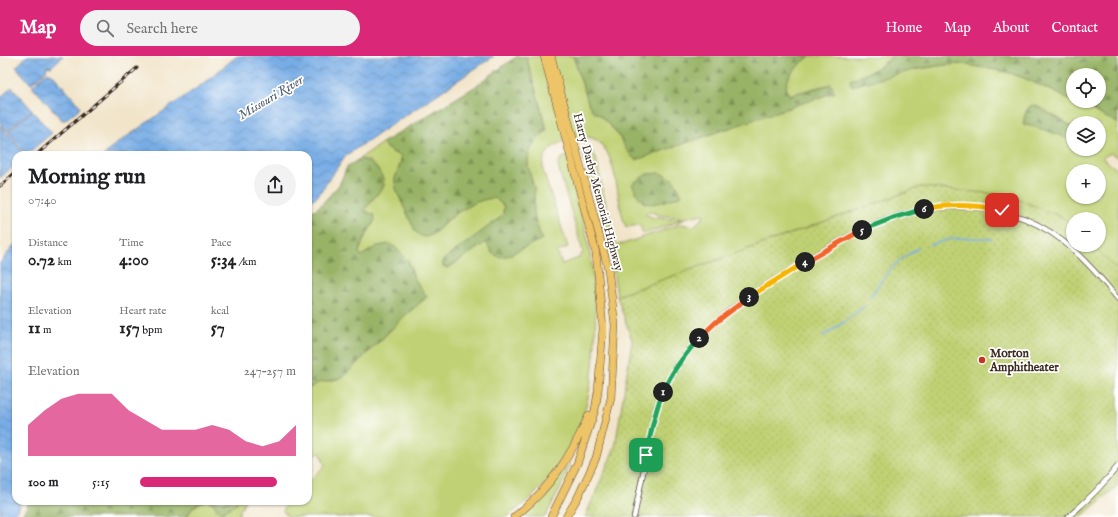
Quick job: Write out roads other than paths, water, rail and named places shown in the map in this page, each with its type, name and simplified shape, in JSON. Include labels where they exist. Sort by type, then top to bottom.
[{"type":"highway","name":"Harry Darby Memorial Highway","points":[[544,56],[608,268],[615,326],[611,398],[596,458],[578,497],[566,517]]},
{"type":"highway","name":"Harry Darby Memorial Highway","points":[[551,56],[596,253],[603,328],[598,392],[595,410],[577,464],[551,517]]},
{"type":"highway","points":[[514,517],[539,496],[569,457],[598,392]]},
{"type":"highway","points":[[571,517],[578,497]]},
{"type":"street","points":[[634,517],[658,403],[666,382],[684,356],[701,335],[739,304],[820,253],[867,228],[893,218],[926,209],[964,206],[1002,210],[1018,215],[1064,241],[1080,256],[1118,299]]},
{"type":"street","points":[[1068,517],[1090,498],[1118,466]]},
{"type":"water","points":[[27,56],[63,56],[51,67],[47,66],[46,71],[31,84],[16,67]]},
{"type":"water","name":"Missouri River","points":[[237,56],[494,56],[345,156],[317,197],[312,199],[312,151],[108,151],[201,85]]},
{"type":"water","points":[[46,73],[51,73],[64,87],[63,90],[66,90],[80,106],[80,108],[65,120],[62,120],[32,86]]},
{"type":"water","points":[[12,87],[32,110],[7,131],[0,123],[0,98]]},
{"type":"water","points":[[32,111],[52,133],[31,151],[24,151],[8,132]]},
{"type":"water","points":[[0,125],[23,151],[12,151],[12,168],[0,178]]},
{"type":"water","points":[[12,248],[12,505],[19,505],[14,517],[0,517],[0,263]]},
{"type":"waterway","points":[[930,245],[946,240],[960,238],[992,239]]},
{"type":"waterway","points":[[870,298],[891,269],[903,258],[919,248]]},
{"type":"waterway","points":[[823,336],[846,321],[864,306]]},
{"type":"railway","points":[[41,151],[137,68]]},
{"type":"railway","points":[[0,186],[12,176]]},
{"type":"place","name":"Morton Amphitheater","points":[[982,360]]}]
